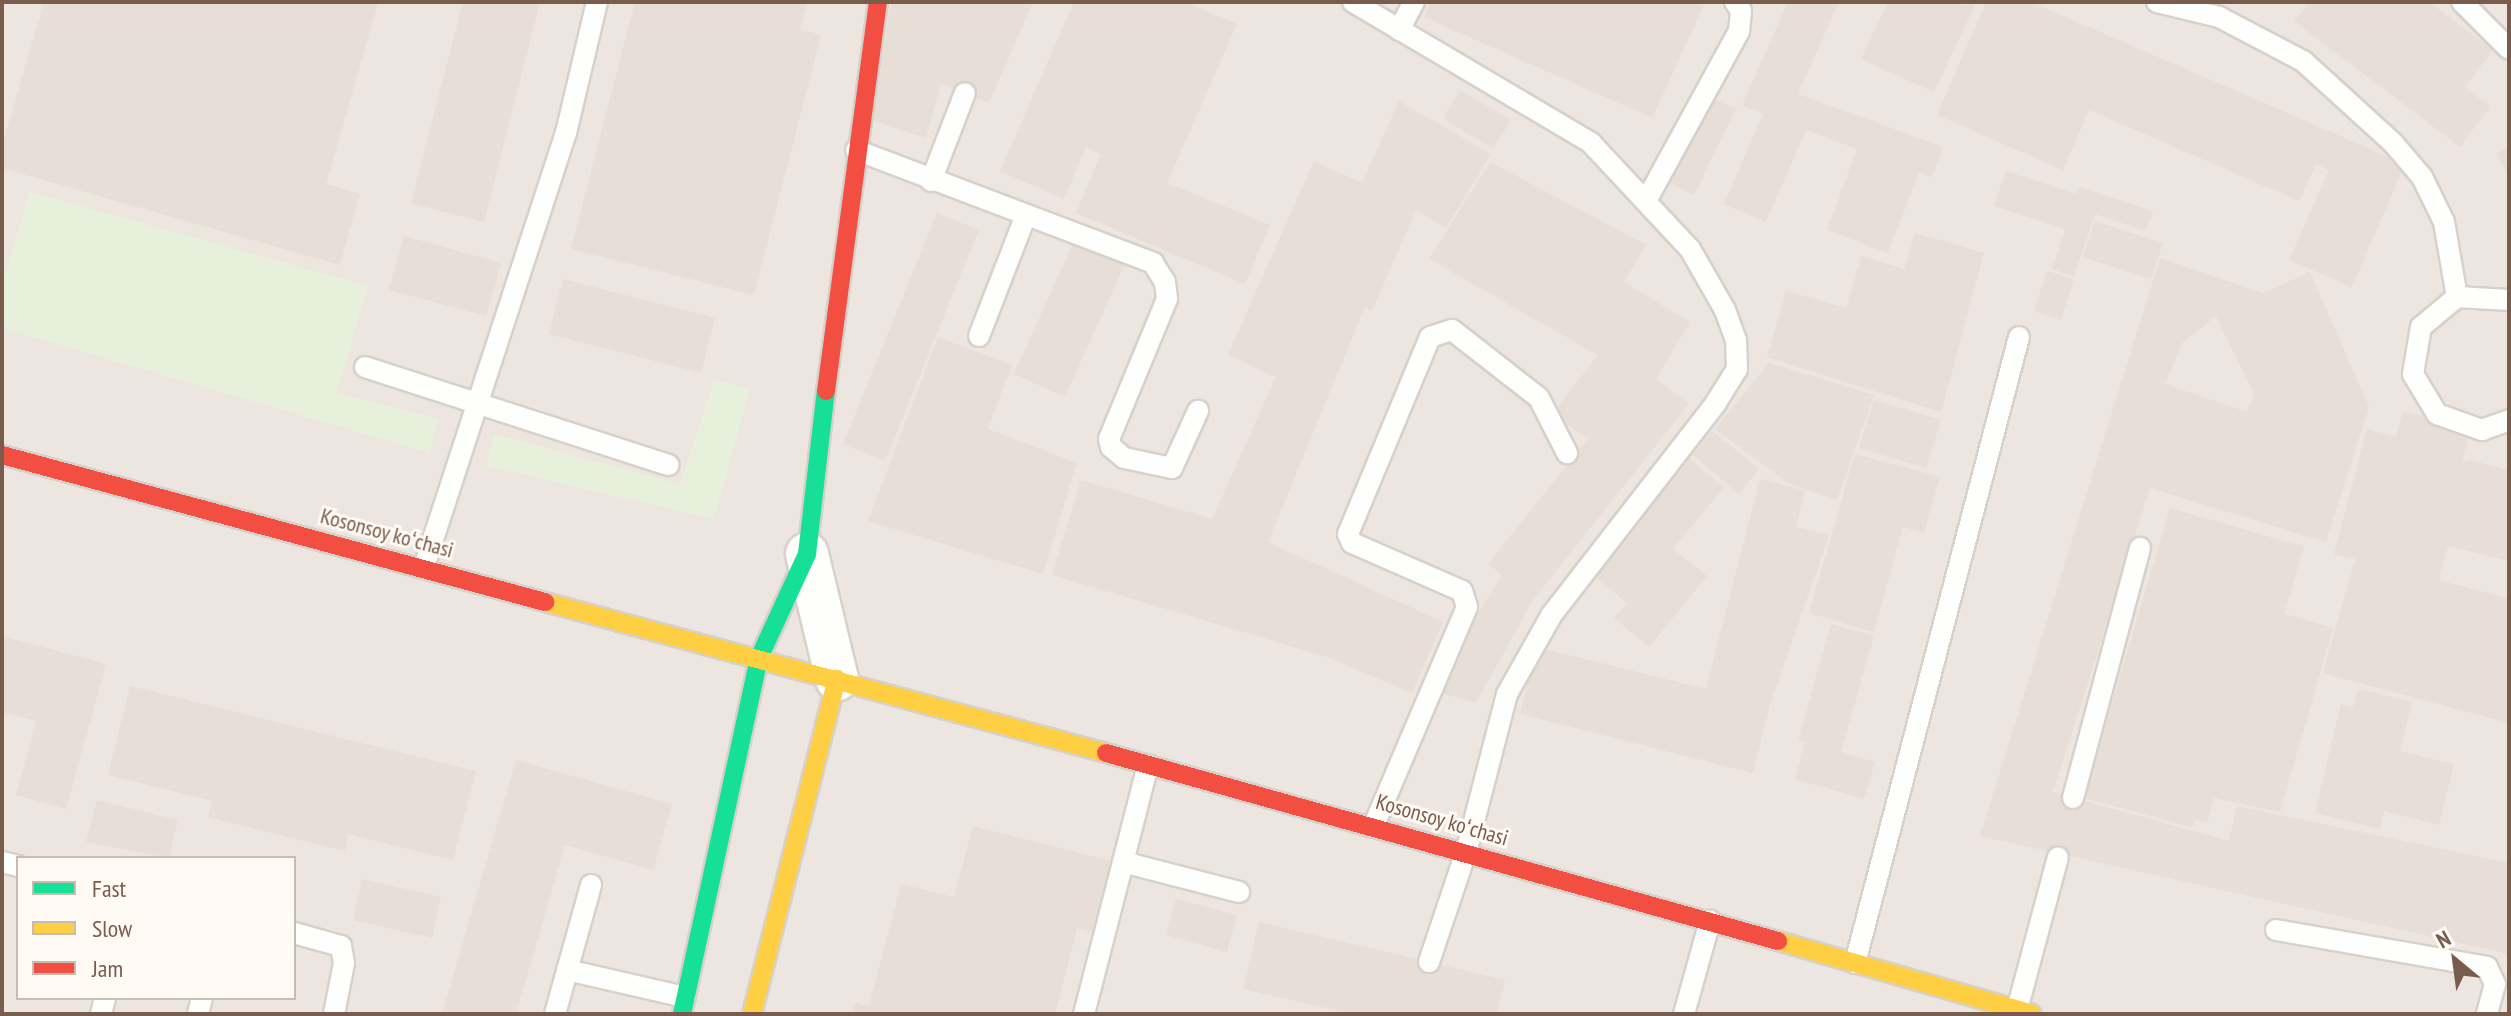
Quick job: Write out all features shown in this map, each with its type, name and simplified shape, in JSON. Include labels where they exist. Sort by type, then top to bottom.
[{"type":"main road","points":[[683,1005],[759,658],[807,554],[856,150],[878,2]]},
{"type":"main road","name":"Kosonsoy koʻchasi","points":[[2,455],[1374,825],[2024,1012]]},
{"type":"main road","points":[[752,1014],[837,679]]},
{"type":"street","points":[[807,554],[837,679]]},
{"type":"lane","points":[[424,567],[566,133],[597,2]]},
{"type":"lane","points":[[1353,2],[1591,143],[1690,249],[1725,310],[1736,340],[1737,369],[1680,454],[1551,616],[1525,660],[1494,733],[1466,852],[1429,962]]},
{"type":"lane","points":[[1399,30],[1414,2]]},
{"type":"lane","points":[[1646,201],[1739,31],[1741,11],[1735,2]]},
{"type":"lane","points":[[2157,2],[2219,17],[2303,61],[2393,143],[2422,177],[2444,222],[2457,297]]},
{"type":"lane","points":[[2462,2],[2509,49]]},
{"type":"lane","points":[[931,181],[965,93]]},
{"type":"lane","points":[[856,150],[1153,263],[1165,282],[1167,299],[1109,439],[1115,454],[1172,468],[1198,411]]},
{"type":"lane","points":[[979,336],[1026,215]]},
{"type":"lane","points":[[2509,300],[2457,297],[2421,327],[2413,374],[2437,414],[2482,430],[2509,420]]},
{"type":"lane","points":[[1374,825],[1467,607],[1462,591],[1352,543],[1348,534],[1430,337],[1452,330],[1539,398],[1567,453]]},
{"type":"lane","points":[[1855,963],[2019,337]]},
{"type":"lane","points":[[365,367],[669,465]]},
{"type":"lane","points":[[2073,798],[2140,548]]},
{"type":"lane","points":[[1084,1014],[1148,765]]},
{"type":"lane","points":[[2024,1012],[2058,857]]},
{"type":"lane","points":[[1123,862],[1239,892]]},
{"type":"lane","points":[[555,1014],[591,885]]},
{"type":"lane","points":[[1684,1014],[1710,921]]},
{"type":"lane","points":[[2276,930],[2487,967],[2495,984],[2487,1014]]},
{"type":"lane","points":[[296,934],[341,946],[344,963],[334,1014]]},
{"type":"lane","points":[[567,970],[683,1005]]},
{"type":"shaded area","points":[[2,2],[2509,2],[2509,1014],[2,1014]]},
{"type":"green space","points":[[30,192],[368,286],[337,393],[439,419],[430,453],[2,328],[2,282]]},
{"type":"green space","points":[[714,380],[750,389],[714,519],[486,466],[494,434],[680,484]]},
{"type":"building","points":[[44,2],[378,2],[326,184],[360,194],[340,265],[2,168],[2,146]]},
{"type":"building","points":[[463,2],[540,2],[484,222],[411,203]]},
{"type":"building","points":[[635,2],[808,2],[800,29],[821,35],[754,295],[571,249]]},
{"type":"building","points":[[891,2],[1033,2],[989,103],[941,84],[926,138],[873,121]]},
{"type":"building","points":[[1074,2],[1185,2],[1237,24],[1167,183],[1270,225],[1245,284],[1076,213],[1101,154],[1086,147],[1064,199],[1000,171]]},
{"type":"building","points":[[1431,2],[1691,2],[1703,7],[1652,118],[1424,17]]},
{"type":"building","points":[[1788,2],[1839,2],[1798,94],[1943,147],[1932,177],[1919,172],[1888,253],[1827,230],[1857,149],[1806,130],[1766,222],[1724,204],[1763,114],[1742,105]]},
{"type":"building","points":[[1888,2],[1975,5],[1934,92],[1861,59]]},
{"type":"building","points":[[1986,2],[2031,2],[2405,164],[2352,287],[2289,260],[2329,170],[2316,164],[2299,201],[2089,110],[2063,170],[1937,115]]},
{"type":"building","points":[[2310,2],[2429,2],[2493,50],[2465,87],[2490,107],[2460,147],[2294,21]]},
{"type":"building","points":[[1460,90],[1511,120],[1493,149],[1443,118]]},
{"type":"building","points":[[1707,96],[1736,109],[1694,195],[1666,182]]},
{"type":"building","points":[[1399,101],[1491,154],[1446,228],[1416,210],[1372,311],[1365,307],[1268,542],[1443,622],[1412,693],[1327,657],[1052,575],[1081,480],[1212,519],[1276,377],[1228,355],[1314,161],[1362,183]]},
{"type":"building","points":[[2509,147],[2509,179],[2497,153]]},
{"type":"building","points":[[1490,162],[1646,245],[1624,282],[1690,322],[1656,379],[1689,404],[1533,600],[1476,703],[1441,693],[1467,632],[1502,575],[1488,564],[1588,439],[1552,414],[1598,355],[1429,259]]},
{"type":"building","points":[[2006,171],[2076,194],[2079,187],[2153,211],[2146,231],[2095,214],[2074,276],[2052,269],[2065,229],[1994,206]]},
{"type":"building","points":[[937,213],[979,230],[885,461],[843,444]]},
{"type":"building","points":[[2095,221],[2163,243],[2151,279],[2083,257]]},
{"type":"building","points":[[1915,233],[1984,253],[1941,412],[1767,357],[1786,291],[1846,308],[1861,256],[1904,269]]},
{"type":"building","points":[[404,236],[501,263],[486,316],[389,290]]},
{"type":"building","points":[[1075,239],[1126,261],[1065,397],[1014,374]]},
{"type":"building","points":[[2160,258],[2263,293],[2310,272],[2369,407],[2326,542],[2150,488],[2053,792],[2229,841],[2237,806],[2509,863],[2509,954],[1980,836]],"holes":[[[2216,316],[2254,394],[2247,412],[2165,384],[2182,343]]]},
{"type":"building","points":[[2047,271],[2074,279],[2061,320],[2034,311]]},
{"type":"building","points":[[563,279],[715,318],[701,373],[549,334]]},
{"type":"building","points":[[938,337],[1012,365],[988,429],[1077,463],[1043,574],[868,521]]},
{"type":"building","points":[[1769,363],[1874,395],[1837,500],[1788,483],[1715,429]]},
{"type":"building","points":[[1874,400],[1941,420],[1926,468],[1859,448]]},
{"type":"building","points":[[2403,411],[2471,428],[2462,463],[2470,460],[2509,470],[2509,561],[2448,546],[2439,580],[2509,599],[2509,723],[2323,673],[2355,559],[2334,554],[2367,429],[2396,437]]},
{"type":"building","points":[[1712,431],[1759,469],[1739,494],[1693,455]]},
{"type":"building","points":[[1855,454],[1940,477],[1924,533],[1903,527],[1874,632],[1809,613]]},
{"type":"building","points":[[1687,457],[1724,487],[1673,549],[1707,576],[1649,647],[1614,618],[1627,603],[1592,574]]},
{"type":"building","points":[[1760,479],[1805,491],[1796,527],[1829,535],[1770,705],[1753,773],[1520,714],[1537,647],[1706,689]]},
{"type":"building","points":[[2170,508],[2304,547],[2284,614],[2333,628],[2280,812],[2214,798],[2207,823],[2195,819],[2192,827],[2084,798]]},
{"type":"building","points":[[1831,624],[1874,636],[1841,752],[1875,762],[1864,799],[1795,779],[1805,742],[1798,740]]},
{"type":"building","points":[[2,636],[106,664],[66,809],[16,795],[36,721],[2,712]]},
{"type":"building","points":[[130,686],[476,771],[453,860],[348,834],[345,851],[208,817],[212,801],[108,775]]},
{"type":"building","points":[[2358,689],[2412,702],[2400,751],[2454,764],[2439,825],[2384,811],[2380,829],[2315,813],[2341,704],[2353,707]]},
{"type":"building","points":[[516,760],[672,804],[653,870],[565,845],[516,1014],[442,1014]]},
{"type":"building","points":[[97,800],[178,820],[169,856],[86,842]]},
{"type":"building","points":[[973,826],[1111,861],[1093,932],[1077,928],[1055,1014],[852,1014],[855,1002],[869,1006],[901,884],[954,897]]},
{"type":"building","points":[[362,879],[441,897],[432,938],[353,920]]},
{"type":"building","points":[[1176,899],[1237,915],[1227,952],[1166,935]]},
{"type":"building","points":[[1259,922],[1505,980],[1497,1014],[1352,1014],[1243,989]]},
{"type":"traffic: fast","points":[[682,1014],[759,658],[807,554],[826,391]]},
{"type":"traffic: slow","points":[[545,602],[1106,753]]},
{"type":"traffic: slow","points":[[752,1014],[837,679]]},
{"type":"traffic: slow","points":[[1778,941],[2032,1014]]},
{"type":"traffic: jam","points":[[826,391],[878,2]]},
{"type":"traffic: jam","points":[[2,455],[545,602]]},
{"type":"traffic: jam","points":[[1106,753],[1778,941]]}]
